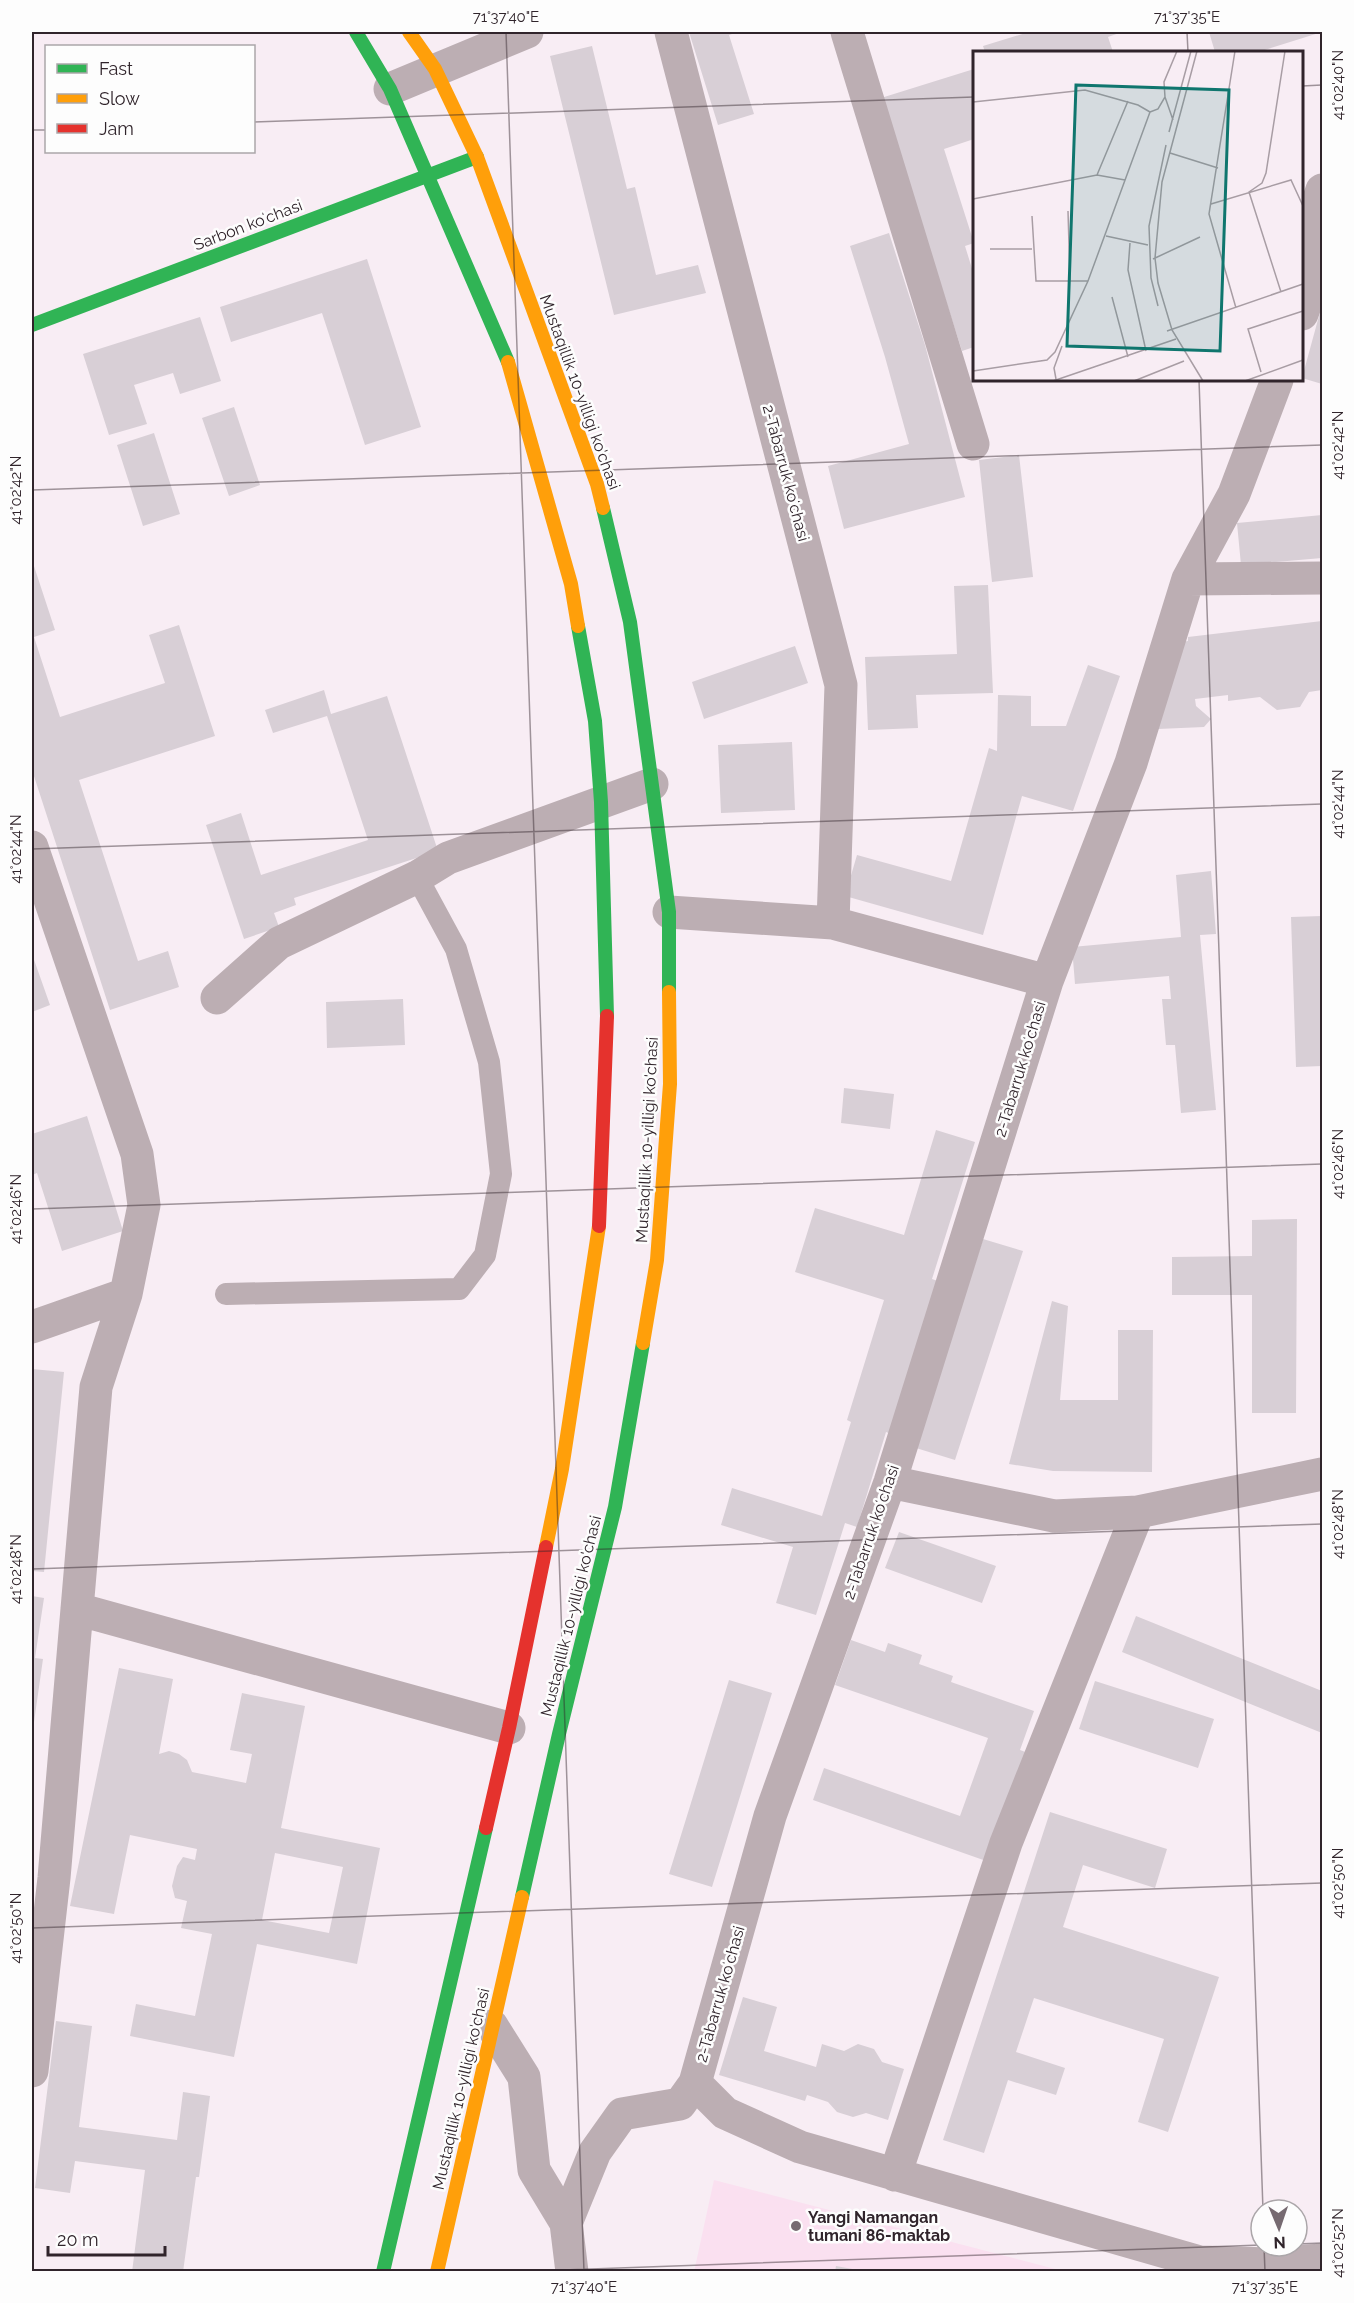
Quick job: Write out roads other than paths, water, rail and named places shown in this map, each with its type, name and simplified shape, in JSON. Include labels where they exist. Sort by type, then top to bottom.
[{"type":"main road","name":"Mustaqillik 10-yilligi ko'chasi","points":[[356,32],[390,89],[507,357],[571,584],[595,721],[601,802],[607,1019],[601,1216],[562,1469],[509,1728],[383,2271]]},
{"type":"main road","name":"Mustaqillik 10-yilligi ko'chasi","points":[[409,32],[435,69],[477,157],[597,484],[630,622],[669,912],[670,1084],[657,1260],[615,1507],[559,1734],[437,2271]]},
{"type":"main road","name":"Sarbon koʻchasi","points":[[32,325],[477,157]]},
{"type":"street","points":[[390,89],[527,32]]},
{"type":"street","name":"2-Tabarruk koʻchasi","points":[[671,32],[841,685],[833,923]]},
{"type":"street","points":[[847,32],[973,444]]},
{"type":"street","points":[[1303,245],[1323,190]]},
{"type":"street","points":[[1303,311],[1323,258]]},
{"type":"street","points":[[1234,494],[1224,474],[1229,451],[1254,381]]},
{"type":"street","name":"2-Tabarruk koʻchasi","points":[[695,2083],[770,1816],[890,1482],[1047,981],[1131,764],[1188,579],[1234,494],[1277,381]]},
{"type":"street","points":[[1188,579],[1323,578]]},
{"type":"street","points":[[217,998],[279,943],[417,877],[448,858],[652,784]]},
{"type":"street","points":[[32,847],[137,1154],[144,1205],[126,1294],[96,1387],[54,1878],[32,2071]]},
{"type":"street","name":"2-Tabarruk koʻchasi","points":[[669,912],[833,923],[1047,981]]},
{"type":"street","points":[[32,1327],[126,1294]]},
{"type":"street","points":[[890,1482],[1054,1516],[1138,1512],[1323,1474]]},
{"type":"street","points":[[894,2175],[1006,1843],[1138,1512]]},
{"type":"street","points":[[77,1610],[509,1728]]},
{"type":"street","points":[[492,2026],[524,2077],[534,2170],[566,2223],[572,2271]]},
{"type":"street","points":[[566,2223],[595,2152],[622,2114],[680,2104],[695,2083],[725,2113],[800,2147],[1200,2262],[1271,2264],[1323,2259]]},
{"type":"lane","points":[[226,1294],[459,1289],[485,1255],[501,1174],[489,1062],[456,949],[417,877]]},
{"type":"place","name":"Yangi Namangan tumani 86-maktab","points":[[796,2226]]}]
